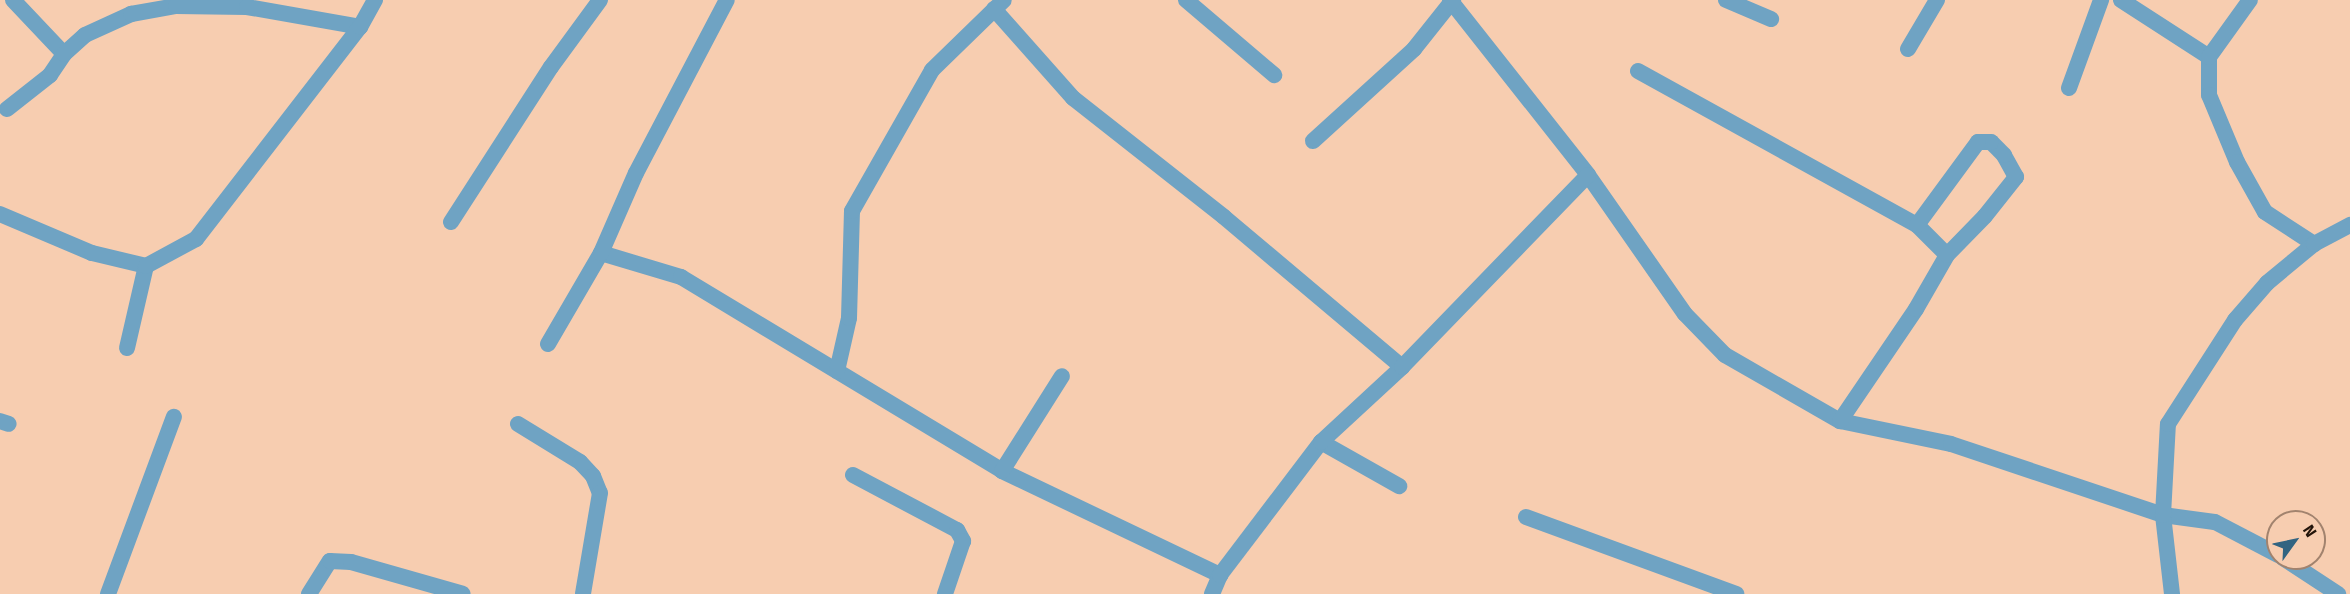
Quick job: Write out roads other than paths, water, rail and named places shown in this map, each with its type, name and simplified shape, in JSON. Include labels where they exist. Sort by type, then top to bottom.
[{"type":"street","points":[[13,0],[64,54]]},
{"type":"street","points":[[0,214],[92,253],[146,266],[196,239],[360,27],[375,0]]},
{"type":"street","points":[[451,222],[551,67],[600,0]]},
{"type":"street","points":[[548,344],[601,253],[636,173],[727,0]]},
{"type":"street","points":[[1186,0],[1274,75]]},
{"type":"street","points":[[1313,141],[1414,49],[1452,0],[1588,175],[1685,314],[1725,355],[1840,421],[1951,444],[2163,515],[2215,522],[2266,549]]},
{"type":"street","points":[[1726,0],[1771,19]]},
{"type":"street","points":[[1908,49],[1937,0]]},
{"type":"street","points":[[2069,88],[2101,0]]},
{"type":"street","points":[[2121,0],[2209,57]]},
{"type":"street","points":[[2250,0],[2209,57],[2209,95],[2237,162],[2265,212],[2314,244]]},
{"type":"street","points":[[837,371],[849,318],[852,211],[932,70],[999,4],[1073,98],[1224,217],[1402,367]]},
{"type":"street","points":[[7,109],[50,75],[64,54],[85,35],[131,14],[176,6],[247,8],[360,27]]},
{"type":"street","points":[[1638,71],[1917,225],[1947,255]]},
{"type":"street","points":[[1840,421],[1916,309],[1947,255],[1985,216],[2016,177],[1991,142],[1978,142],[1969,151],[1917,225]]},
{"type":"street","points":[[1212,594],[1220,575],[1321,442],[1402,367],[1588,175]]},
{"type":"street","points":[[2172,594],[2163,515],[2168,424],[2235,320],[2268,283],[2314,244],[2350,225]]},
{"type":"street","points":[[601,253],[681,277],[1002,471],[1220,575]]},
{"type":"street","points":[[127,348],[146,266]]},
{"type":"street","points":[[1002,471],[1062,375]]},
{"type":"street","points":[[108,594],[174,417]]},
{"type":"street","points":[[518,424],[580,462],[593,476],[600,493],[583,594]]},
{"type":"street","points":[[1321,442],[1399,486]]},
{"type":"street","points":[[853,475],[957,530],[963,541],[945,594]]},
{"type":"street","points":[[1526,517],[1736,594]]},
{"type":"street","points":[[309,594],[330,561],[340,561],[463,594]]},
{"type":"street","points":[[2301,570],[2337,594]]}]
